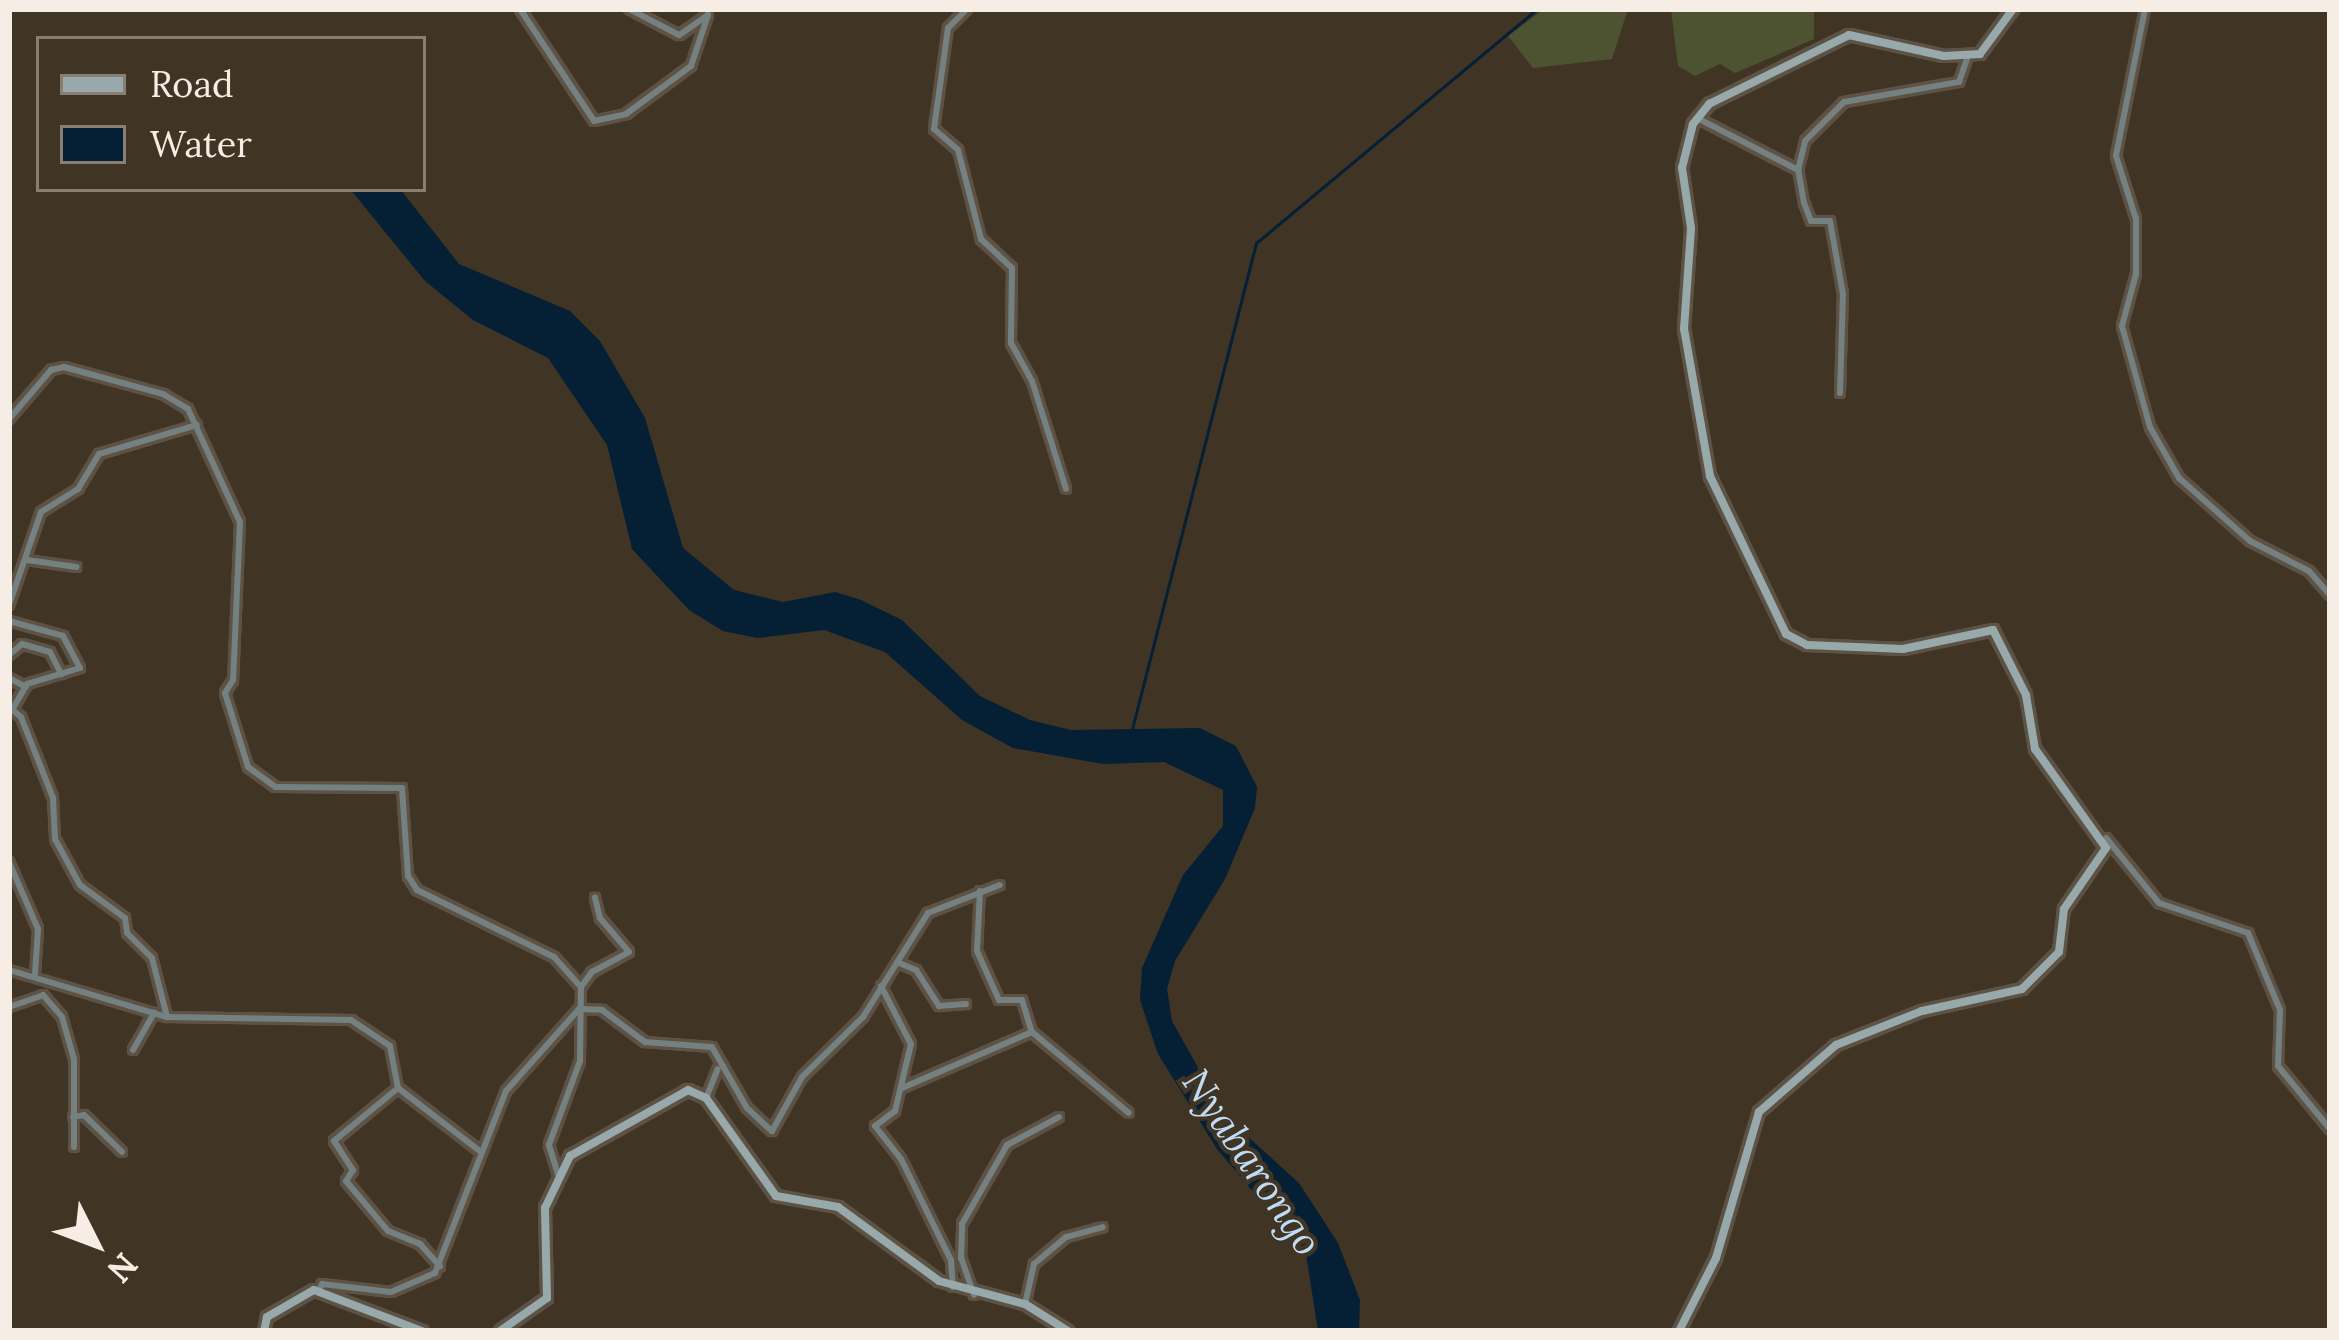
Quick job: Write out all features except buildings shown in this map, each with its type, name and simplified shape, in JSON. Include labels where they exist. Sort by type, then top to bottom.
[{"type":"main road","points":[[1679,1331],[1716,1258],[1760,1112],[1836,1045],[1922,1011],[2027,984],[2059,952],[2064,909],[2103,858],[2106,838],[2035,748],[2026,695],[1994,630],[1903,649],[1800,644],[1782,628],[1719,501],[1696,421],[1684,329],[1691,229],[1682,168],[1697,118],[1735,86],[1841,36],[1865,34],[1968,56],[1990,50],[2013,9]]},
{"type":"main road","points":[[500,1331],[547,1298],[543,1219],[558,1175],[605,1130],[654,1114],[682,1091],[706,1098],[770,1191],[838,1207],[952,1288],[1025,1304],[1068,1331]]},
{"type":"main road","points":[[264,1331],[271,1315],[319,1290],[422,1331]]},
{"type":"street","points":[[520,9],[594,121],[626,114],[691,66],[708,16],[676,35],[629,9]]},
{"type":"street","points":[[967,9],[948,28],[934,129],[958,151],[981,239],[1012,268],[1011,344],[1032,381],[1066,489]]},
{"type":"street","points":[[2145,9],[2116,156],[2136,220],[2136,274],[2122,326],[2150,427],[2180,478],[2251,541],[2309,571],[2330,595]]},
{"type":"street","points":[[1840,393],[1843,294],[1830,221],[1811,221],[1798,170],[1805,141],[1844,102],[1959,82],[1968,56]]},
{"type":"street","points":[[1697,118],[1798,170]]},
{"type":"street","points":[[9,419],[51,370],[64,367],[171,397],[197,425],[240,522],[233,680],[225,693],[248,767],[275,787],[402,788],[408,876],[417,890],[554,957],[581,987],[577,1076],[549,1145],[558,1175]]},
{"type":"street","points":[[9,605],[41,512],[80,488],[100,453],[132,450],[197,425]]},
{"type":"street","points":[[27,560],[77,566]]},
{"type":"street","points":[[9,621],[63,636],[80,668],[26,687],[11,708],[53,797],[55,839],[80,885],[125,918],[127,933],[152,958],[167,1017]]},
{"type":"street","points":[[9,655],[22,644],[50,652],[61,674]]},
{"type":"street","points":[[9,678],[26,687]]},
{"type":"street","points":[[2106,838],[2157,902],[2248,933],[2281,1012],[2278,1066],[2330,1130]]},
{"type":"street","points":[[9,862],[38,929],[34,978]]},
{"type":"street","points":[[583,1006],[645,1042],[707,1044],[755,1120],[773,1130],[783,1102],[850,1034],[930,911],[1000,885]]},
{"type":"street","points":[[980,891],[985,908],[976,931],[984,971],[999,1000],[1023,1002],[1032,1032],[1129,1113]]},
{"type":"street","points":[[581,987],[592,971],[628,952],[600,918],[595,898]]},
{"type":"street","points":[[897,962],[916,970],[941,1007],[966,1004]]},
{"type":"street","points":[[9,970],[32,970],[34,978]]},
{"type":"street","points":[[34,978],[167,1017],[285,1024],[343,1017],[390,1046],[398,1088],[481,1152]]},
{"type":"street","points":[[881,986],[911,1040],[895,1112],[874,1126],[901,1159],[951,1260],[952,1288]]},
{"type":"street","points":[[9,1007],[43,995],[62,1017],[74,1059],[74,1147]]},
{"type":"street","points":[[319,1290],[322,1284],[391,1292],[425,1281],[440,1266],[513,1080],[583,1006]]},
{"type":"street","points":[[133,1050],[154,1012]]},
{"type":"street","points":[[898,1090],[1032,1032]]},
{"type":"street","points":[[706,1098],[718,1066]]},
{"type":"street","points":[[398,1088],[334,1141],[352,1170],[348,1184],[391,1234],[420,1244],[440,1266]]},
{"type":"street","points":[[73,1117],[84,1115],[122,1152]]},
{"type":"street","points":[[974,1294],[962,1258],[962,1224],[1007,1145],[1059,1117]]},
{"type":"street","points":[[1025,1304],[1034,1264],[1066,1238],[1103,1227]]},
{"type":"green space","points":[[1544,9],[1628,9],[1612,59],[1533,68],[1508,36]]},
{"type":"green space","points":[[1671,9],[1814,9],[1814,39],[1735,73],[1720,64],[1695,76],[1678,66]]},
{"type":"water","name":"Nyabarongo","points":[[352,192],[402,192],[459,264],[570,311],[600,341],[645,418],[683,548],[734,590],[783,602],[835,592],[861,600],[902,620],[980,696],[1030,720],[1071,730],[1200,728],[1236,746],[1257,787],[1255,808],[1225,879],[1175,961],[1167,989],[1172,1021],[1225,1116],[1299,1183],[1338,1243],[1360,1300],[1359,1331],[1318,1331],[1306,1254],[1217,1149],[1158,1054],[1140,1000],[1142,968],[1183,875],[1223,826],[1223,790],[1164,762],[1103,764],[1013,748],[962,720],[885,652],[824,630],[757,638],[723,631],[689,610],[632,549],[607,445],[548,358],[473,320],[425,281]]},
{"type":"waterway","points":[[1132,729],[1256,243],[1537,9]]}]
